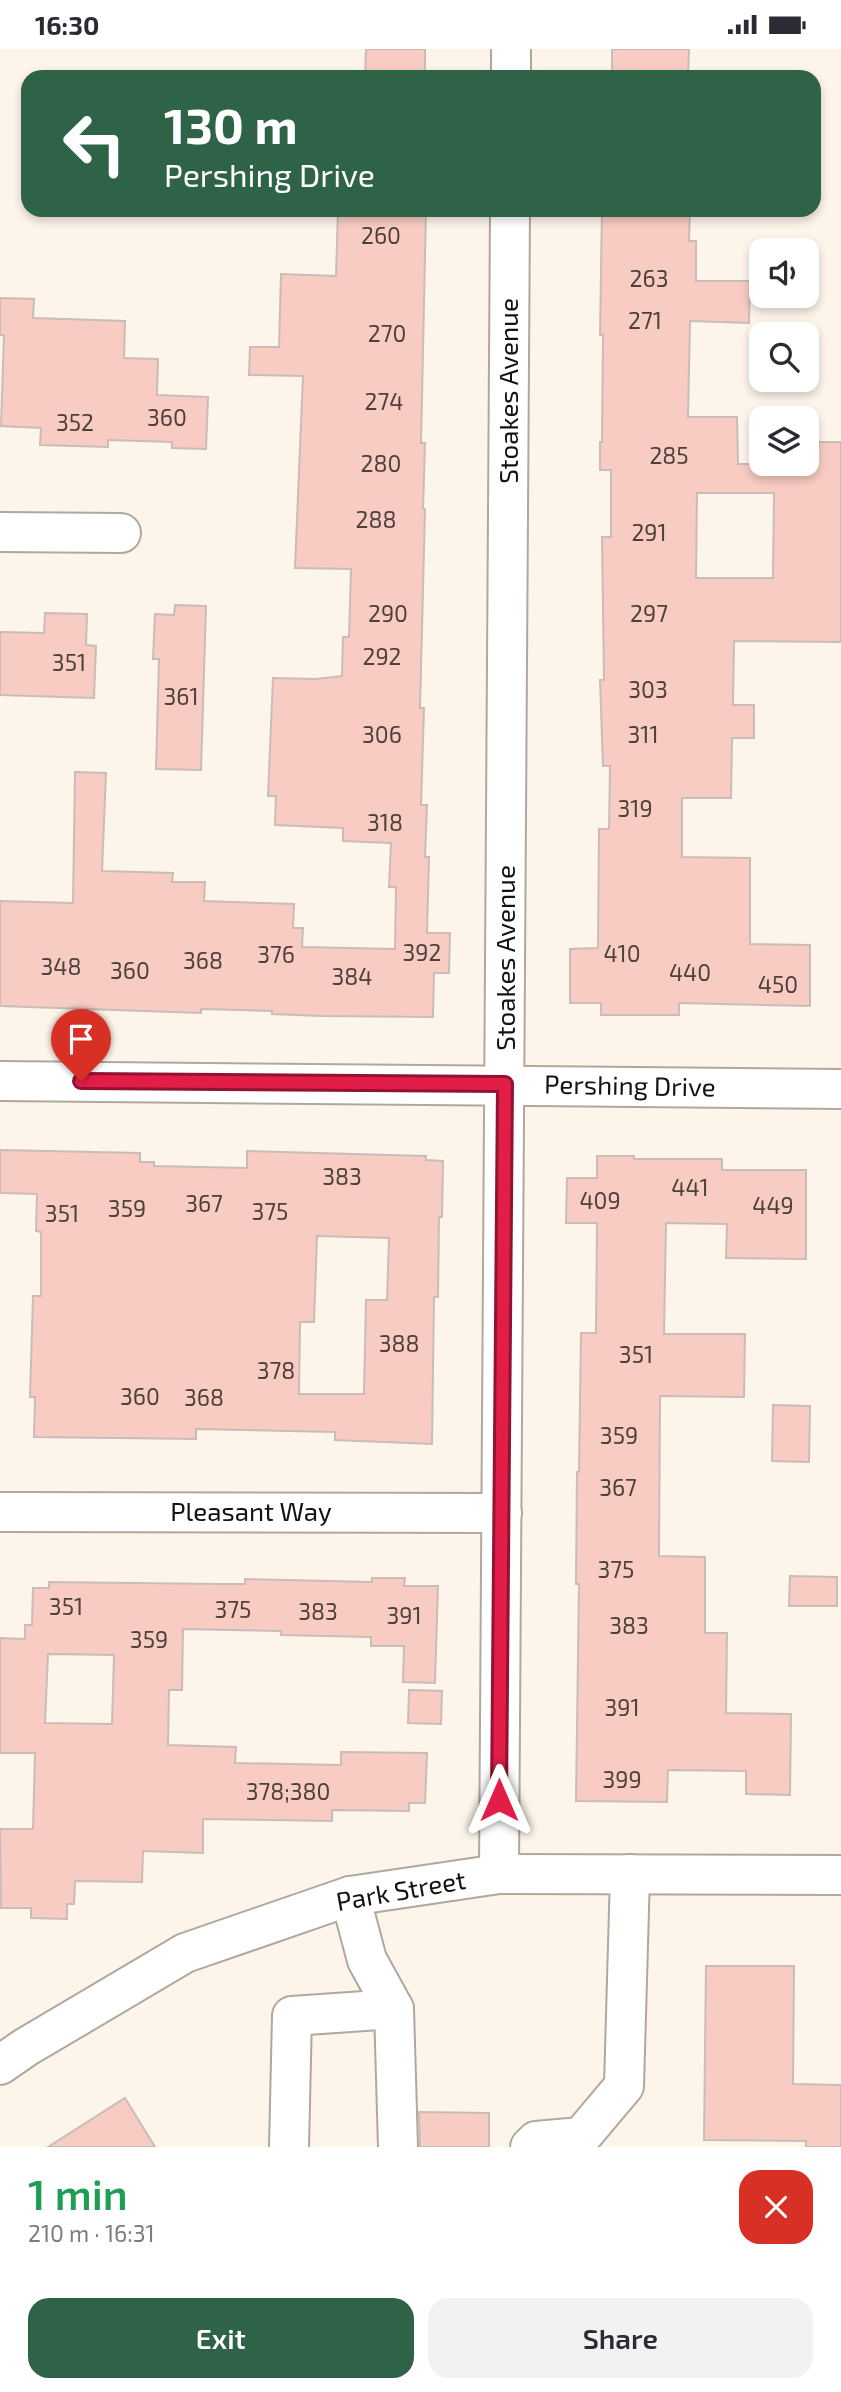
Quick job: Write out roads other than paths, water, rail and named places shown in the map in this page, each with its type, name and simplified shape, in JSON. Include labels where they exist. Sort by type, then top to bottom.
[{"type":"street","points":[[511,49],[511,70]]},
{"type":"street","name":"Stoakes Avenue","points":[[499,1874],[510,217]]},
{"type":"street","points":[[0,532],[121,533]]},
{"type":"street","name":"Pershing Drive","points":[[0,1081],[841,1089]]},
{"type":"street","name":"Pleasant Way","points":[[0,1512],[502,1513]]},
{"type":"street","name":"Park Street","points":[[0,2064],[185,1953],[350,1896],[499,1874],[841,1875]]},
{"type":"street","points":[[530,2147],[536,2141],[581,2137],[624,2086],[630,1874]]},
{"type":"street","points":[[350,1896],[367,1959],[394,2009],[398,2147]]},
{"type":"street","points":[[289,2147],[292,2016],[394,2009]]}]
